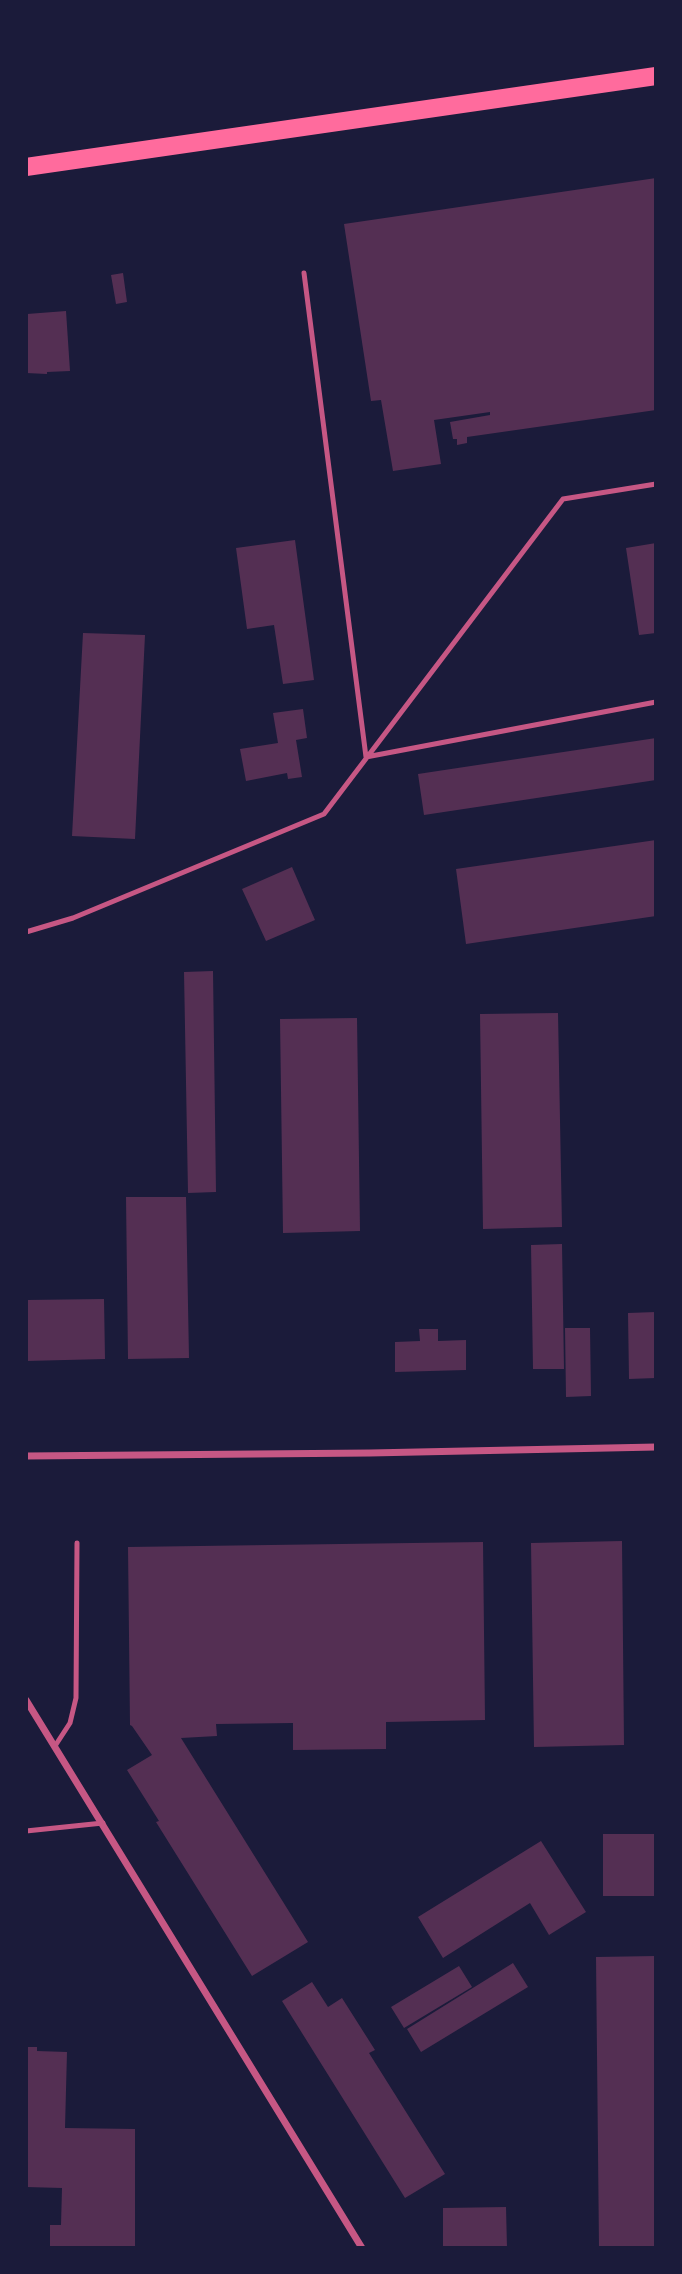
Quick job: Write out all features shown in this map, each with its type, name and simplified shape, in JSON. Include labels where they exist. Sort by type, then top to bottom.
[{"type":"main road","points":[[26,167],[656,76]]},
{"type":"street","points":[[26,1456],[656,1447]]},
{"type":"street","points":[[26,1700],[362,2248]]},
{"type":"lane","points":[[304,273],[366,757]]},
{"type":"lane","points":[[26,932],[73,918],[324,814],[564,499],[656,484]]},
{"type":"lane","points":[[366,757],[656,702]]},
{"type":"lane","points":[[55,1746],[69,1723],[76,1698],[77,1543]]},
{"type":"lane","points":[[26,1830],[103,1822]]},
{"type":"building","points":[[656,178],[656,410],[467,437],[467,443],[457,445],[450,422],[490,415],[490,412],[434,420],[441,464],[393,471],[381,400],[371,401],[344,224]]},
{"type":"building","points":[[123,273],[127,302],[116,304],[111,275]]},
{"type":"building","points":[[66,311],[70,371],[26,373],[27,314]]},
{"type":"building","points":[[295,540],[314,680],[283,684],[274,625],[247,629],[236,548]]},
{"type":"building","points":[[656,543],[656,633],[639,635],[626,548]]},
{"type":"building","points":[[83,633],[145,635],[135,839],[72,836]]},
{"type":"building","points":[[303,709],[307,738],[296,740],[302,777],[288,779],[287,773],[246,781],[240,749],[278,743],[273,713]]},
{"type":"building","points":[[656,738],[656,780],[424,815],[418,774]]},
{"type":"building","points":[[656,840],[656,916],[466,944],[456,869]]},
{"type":"building","points":[[292,867],[315,920],[266,941],[242,889]]},
{"type":"building","points":[[213,971],[216,1192],[188,1193],[184,972]]},
{"type":"building","points":[[558,1013],[562,1227],[483,1229],[480,1014]]},
{"type":"building","points":[[357,1018],[360,1231],[283,1233],[280,1019]]},
{"type":"building","points":[[126,1197],[186,1197],[189,1358],[128,1359]]},
{"type":"building","points":[[562,1244],[564,1369],[533,1369],[531,1245]]},
{"type":"building","points":[[104,1299],[105,1359],[26,1361],[26,1300]]},
{"type":"building","points":[[656,1312],[656,1378],[629,1379],[628,1313]]},
{"type":"building","points":[[565,1328],[590,1328],[591,1396],[566,1397]]},
{"type":"building","points":[[419,1329],[438,1329],[438,1341],[466,1340],[466,1370],[395,1372],[395,1342],[420,1341]]},
{"type":"building","points":[[622,1541],[624,1745],[534,1747],[531,1543]]},
{"type":"building","points":[[483,1542],[485,1720],[386,1722],[386,1749],[293,1750],[293,1723],[216,1724],[217,1736],[181,1738],[308,1942],[252,1976],[156,1822],[159,1821],[127,1770],[152,1755],[130,1725],[128,1547]]},
{"type":"building","points":[[603,1834],[656,1834],[656,1896],[603,1896]]},
{"type":"building","points":[[541,1841],[586,1912],[549,1935],[530,1903],[443,1958],[418,1917]]},
{"type":"building","points":[[656,1956],[656,2248],[599,2248],[596,1957]]},
{"type":"building","points":[[513,1963],[528,1987],[421,2052],[407,2029]]},
{"type":"building","points":[[459,1966],[472,1987],[404,2028],[391,2007]]},
{"type":"building","points":[[312,1982],[328,2007],[342,1998],[375,2050],[369,2053],[445,2174],[405,2198],[282,2001]]},
{"type":"building","points":[[26,2047],[37,2047],[37,2051],[67,2052],[65,2128],[135,2129],[135,2248],[50,2248],[50,2225],[61,2225],[62,2188],[26,2187]]},
{"type":"building","points":[[506,2207],[507,2248],[443,2248],[443,2208]]}]
